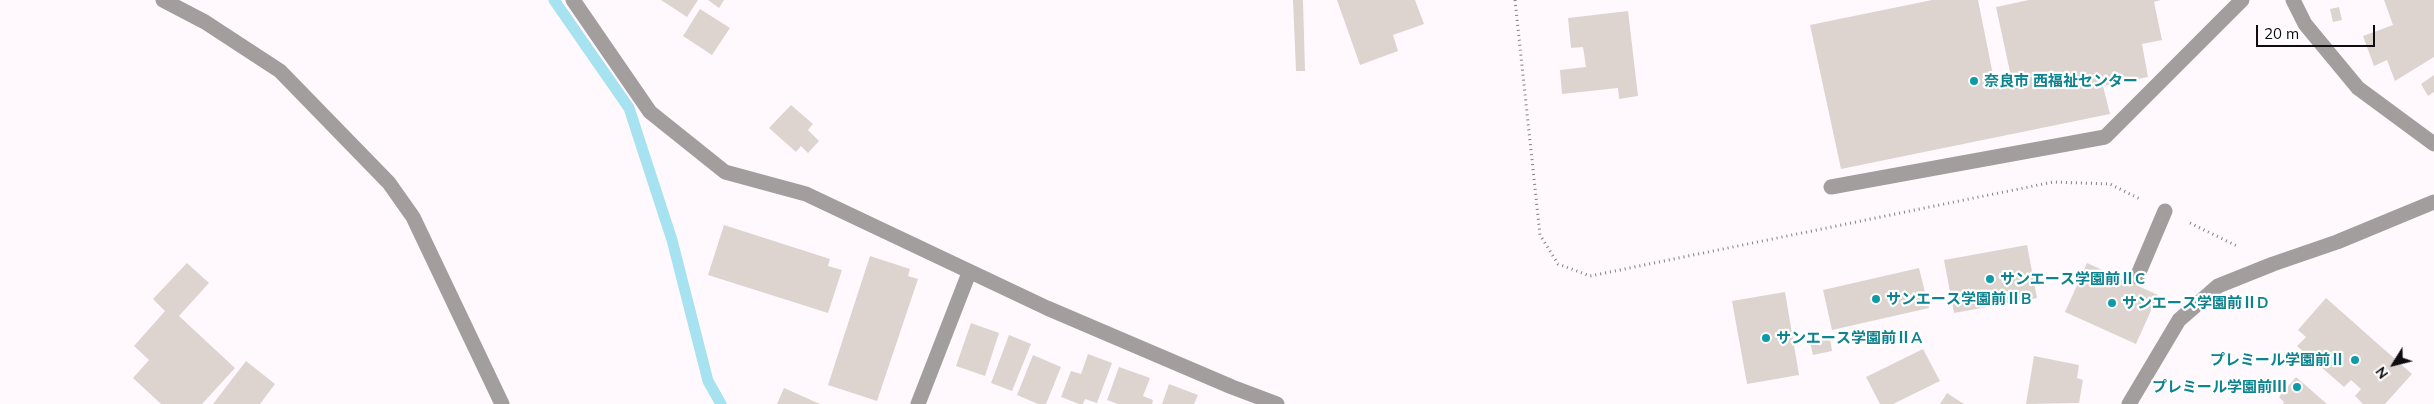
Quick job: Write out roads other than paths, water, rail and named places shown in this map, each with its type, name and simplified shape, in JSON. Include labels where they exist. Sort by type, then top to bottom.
[{"type":"street","points":[[163,0],[205,22],[280,71],[389,184],[413,217],[502,404]]},
{"type":"street","points":[[573,0],[650,112],[725,172],[806,194],[969,273],[1206,376],[1277,404]]},
{"type":"street","points":[[1831,187],[2105,137],[2242,0]]},
{"type":"street","points":[[2294,0],[2305,24],[2358,88],[2434,144]]},
{"type":"street","points":[[2129,404],[2179,320],[2218,286],[2273,264],[2337,242],[2434,202]]},
{"type":"street","points":[[2137,276],[2165,211]]},
{"type":"street","points":[[918,404],[969,273]]},
{"type":"waterway","points":[[554,0],[629,108],[672,240],[708,381],[721,404]]},
{"type":"place","name":"奈良市 西福祉センター","points":[[1974,81]]},
{"type":"place","name":"サンエース学園前ⅡC","points":[[1990,279]]},
{"type":"place","name":"サンエース学園前ⅡB","points":[[1876,299]]},
{"type":"place","name":"サンエース学園前ⅡD","points":[[2112,303]]},
{"type":"place","name":"サンエース学園前ⅡA","points":[[1766,338]]},
{"type":"place","name":"プレミール学園前Ⅱ","points":[[2355,360]]},
{"type":"place","name":"プレミール学園前Ⅲ","points":[[2297,387]]}]
